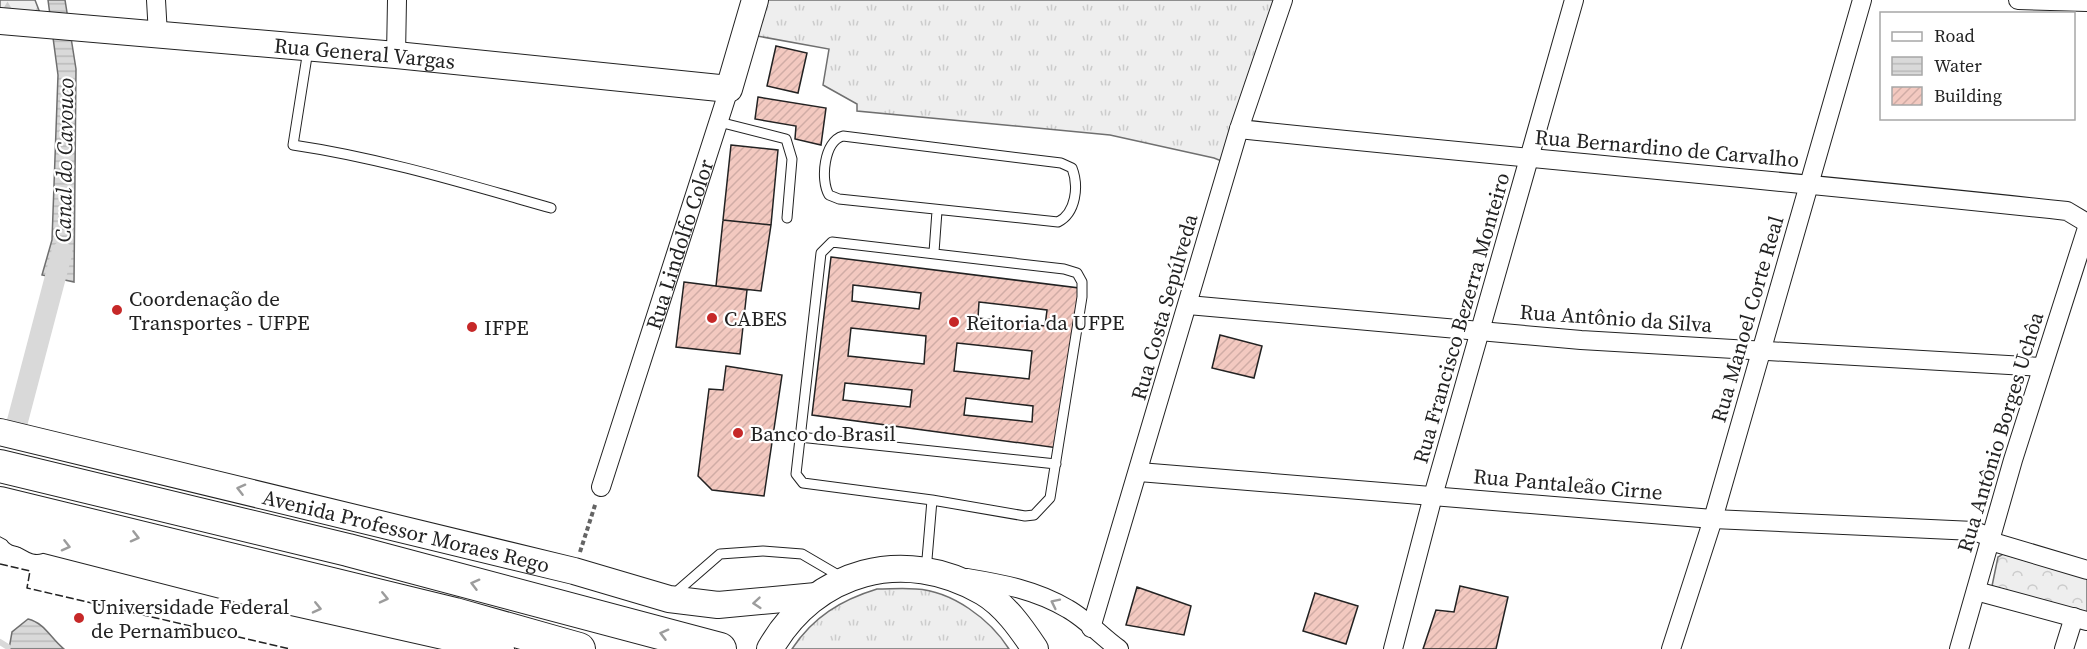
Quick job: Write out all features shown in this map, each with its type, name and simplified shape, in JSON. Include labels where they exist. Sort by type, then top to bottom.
[{"type":"highway","points":[[12,469],[290,536],[720,649]]},
{"type":"highway","points":[[11,521],[286,575],[455,614],[579,649]]},
{"type":"main road","name":"Rua Lindolfo Color","points":[[729,89],[755,0]]},
{"type":"main road","name":"Rua General Vargas","points":[[11,23],[396,55],[729,89]]},
{"type":"main road","name":"Avenida Professor Moraes Rego","points":[[0,432],[574,571],[669,599],[718,605],[816,596]]},
{"type":"main road","points":[[11,521],[261,595],[501,649]]},
{"type":"main road","points":[[770,649],[796,613],[816,596],[845,579],[877,570],[911,568],[935,572],[984,593],[1017,622],[1035,649]]},
{"type":"street","points":[[156,0],[158,35]]},
{"type":"street","points":[[396,55],[397,0]]},
{"type":"street","name":"Rua Costa Sepúlveda","points":[[1091,628],[1239,129],[1283,0]]},
{"type":"street","name":"Rua Francisco Bezerra Monteiro","points":[[1393,649],[1433,496],[1574,0]]},
{"type":"street","name":"Rua Manoel Corte Real","points":[[1671,649],[1713,519],[1862,0]]},
{"type":"street","points":[[2018,0],[2087,2]]},
{"type":"street","name":"Rua Lindolfo Color","points":[[601,486],[729,89]]},
{"type":"street","name":"Rua Bernardino de Carvalho","points":[[1239,129],[1530,159],[1809,183],[2067,211],[2087,223]]},
{"type":"street","name":"Rua Antônio Borges Uchôa","points":[[1959,649],[2042,367],[2087,228]]},
{"type":"street","name":"Rua Antônio da Silva","points":[[1188,305],[1761,352],[2042,367]]},
{"type":"street","name":"Rua Pantaleão Cirne","points":[[1139,472],[1713,519],[1974,531],[1985,535],[1990,541],[2086,568]]},
{"type":"street","points":[[935,572],[1020,587],[1070,610],[1119,649]]},
{"type":"street","points":[[1976,591],[2080,619],[2064,649]]},
{"type":"lane","points":[[309,48],[293,145],[336,151],[413,169],[551,208]]},
{"type":"lane","points":[[719,122],[786,139],[792,159],[787,218]]},
{"type":"lane","points":[[843,136],[1060,163],[1072,168],[1075,177],[1073,207],[1067,217],[1058,222],[937,211],[839,199],[829,195],[825,182],[828,147],[835,138],[843,136]]},
{"type":"lane","points":[[934,252],[937,211]]},
{"type":"lane","points":[[832,242],[1064,268],[1077,273],[1082,282],[1082,297],[1050,498],[1034,515],[1025,516],[932,500],[803,483],[796,474],[795,465],[799,437],[821,253],[832,242]]},
{"type":"lane","points":[[799,437],[1056,464]]},
{"type":"lane","points":[[932,500],[935,572]]},
{"type":"lane","points":[[669,599],[720,554],[764,551],[802,554],[845,579]]},
{"type":"path","points":[[574,571],[601,486]]},
{"type":"green space","points":[[0,0],[35,0],[40,13],[0,9]]},
{"type":"green space","points":[[745,0],[1283,0],[1229,164],[1214,158],[1110,135],[857,111],[857,104],[823,85],[829,49],[735,32]]},
{"type":"green space","points":[[2003,554],[2087,578],[2087,615],[1992,586],[1998,557]]},
{"type":"green space","points":[[877,589],[911,589],[943,595],[981,617],[1009,649],[792,649],[809,628],[829,611]]},
{"type":"water","name":"Canal do Cavouco","points":[[48,0],[65,0],[76,69],[74,282],[42,275],[52,240],[58,75]]},
{"type":"water","points":[[28,619],[39,624],[64,649],[9,649],[12,632]]},
{"type":"building","points":[[776,46],[807,53],[798,93],[767,86]]},
{"type":"building","points":[[758,97],[826,108],[821,145],[795,139],[796,126],[755,119]]},
{"type":"building","points":[[731,145],[778,150],[771,225],[723,220]]},
{"type":"building","points":[[723,220],[771,225],[761,291],[716,286]]},
{"type":"building","points":[[831,257],[1079,288],[1058,448],[812,415]],"holes":[[[853,285],[921,293],[919,309],[852,301]],[[979,302],[1047,310],[1045,326],[978,318]],[[851,328],[926,336],[924,364],[848,356]],[[957,343],[1032,351],[1029,379],[954,371]],[[845,383],[912,390],[910,407],[843,400]],[[966,398],[1033,406],[1032,422],[964,415]]]},
{"type":"building","name":"CABES","points":[[684,282],[747,290],[740,354],[676,347]]},
{"type":"building","points":[[1220,335],[1262,346],[1254,378],[1212,368]]},
{"type":"building","name":"Banco do Brasil","points":[[726,366],[782,375],[764,496],[712,490],[698,476],[709,389],[723,390]]},
{"type":"building","points":[[1460,586],[1508,597],[1496,649],[1423,649],[1436,610],[1454,612]]},
{"type":"building","points":[[1137,587],[1191,606],[1184,635],[1126,625]]},
{"type":"building","points":[[1315,593],[1358,606],[1346,644],[1303,631]]},
{"type":"waterway","name":"Canal do Cavouco","points":[[17,423],[62,252]]},
{"type":"waterway","points":[[0,642],[8,647]]},
{"type":"fence","points":[[0,564],[30,571],[27,588],[290,649]]},
{"type":"place","name":"Coordenação de Transportes - UFPE","points":[[117,310]]},
{"type":"place","name":"CABES","points":[[712,318]]},
{"type":"place","name":"Reitoria da UFPE","points":[[954,322]]},
{"type":"place","name":"IFPE","points":[[472,327]]},
{"type":"place","name":"Banco do Brasil","points":[[738,433]]},
{"type":"place","name":"Universidade Federal de Pernambuco","points":[[79,618]]}]
